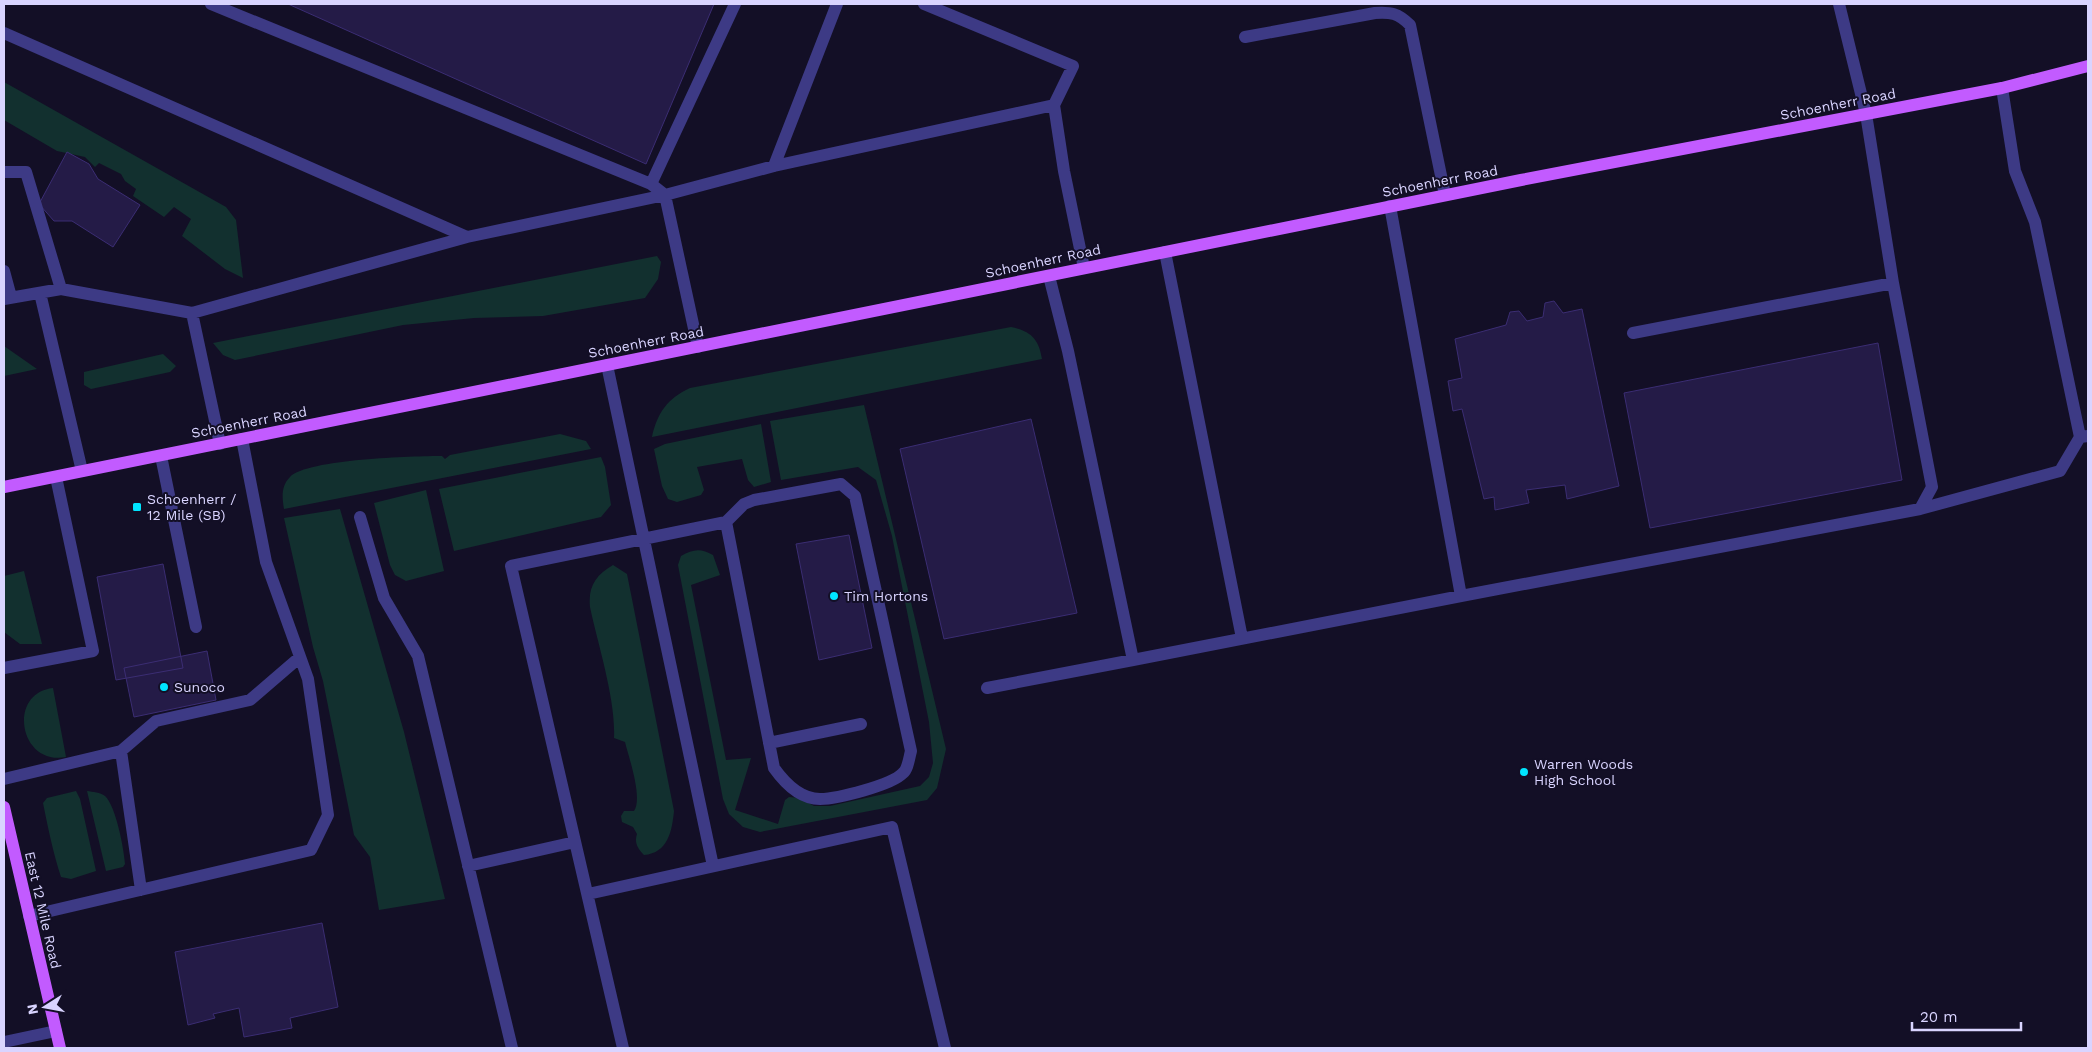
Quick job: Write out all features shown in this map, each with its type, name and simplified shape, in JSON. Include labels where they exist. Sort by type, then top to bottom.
[{"type":"main road","name":"Schoenherr Road","points":[[4,487],[1445,195],[2002,88],[2088,66]]},
{"type":"main road","name":"East 12 Mile Road","points":[[4,807],[60,1048]]},
{"type":"lane","points":[[211,4],[652,184],[665,195],[698,346]]},
{"type":"lane","points":[[652,184],[735,4]]},
{"type":"lane","points":[[774,166],[837,4]]},
{"type":"lane","points":[[924,4],[1074,66],[1054,105],[1064,171],[1084,268]]},
{"type":"lane","points":[[1839,4],[1866,114],[1893,284],[1932,487],[1920,508]]},
{"type":"lane","points":[[1245,37],[1375,13],[1390,12],[1399,14],[1410,25],[1445,195]]},
{"type":"lane","points":[[4,33],[467,237]]},
{"type":"lane","points":[[987,688],[1920,508],[2060,471],[2084,437],[2035,222],[2015,171],[2002,88]]},
{"type":"lane","points":[[4,272],[7,298],[61,289],[192,313],[467,237],[665,195],[774,166],[1054,105]]},
{"type":"lane","points":[[4,172],[26,172],[61,289]]},
{"type":"lane","points":[[1390,206],[1461,596]]},
{"type":"lane","points":[[1165,252],[1242,638]]},
{"type":"lane","points":[[1048,276],[1068,351],[1133,660]]},
{"type":"lane","points":[[1633,333],[1893,284]]},
{"type":"lane","points":[[40,293],[82,471]]},
{"type":"lane","points":[[192,313],[220,444]]},
{"type":"lane","points":[[607,365],[713,866]]},
{"type":"lane","points":[[29,916],[311,850],[328,815],[308,679],[266,562],[242,439]]},
{"type":"lane","points":[[161,456],[196,627]]},
{"type":"lane","points":[[4,668],[93,650],[56,477]]},
{"type":"lane","points":[[624,1048],[511,566],[726,522],[744,504],[754,500],[841,484],[855,496],[911,751],[905,772],[889,783],[819,800],[787,786],[774,768],[726,522]]},
{"type":"lane","points":[[360,517],[384,598],[418,656],[512,1048]]},
{"type":"lane","points":[[4,779],[121,751],[156,721],[250,700],[300,657]]},
{"type":"lane","points":[[769,743],[861,724]]},
{"type":"lane","points":[[121,751],[141,890]]},
{"type":"lane","points":[[588,894],[892,827],[945,1048]]},
{"type":"lane","points":[[468,866],[575,842]]},
{"type":"lane","points":[[4,1042],[56,1031]]},
{"type":"green space","points":[[4,82],[226,207],[236,220],[243,278],[225,269],[182,236],[191,219],[174,207],[164,217],[133,196],[136,189],[125,181],[121,174],[99,163],[95,167],[85,157],[57,151],[4,120]]},
{"type":"green space","points":[[657,256],[661,262],[658,279],[645,298],[543,316],[474,318],[403,325],[235,360],[223,355],[213,343]]},
{"type":"green space","points":[[1011,327],[1024,331],[1033,337],[1039,346],[1042,359],[652,437],[660,414],[665,407],[675,396],[690,388]]},
{"type":"green space","points":[[4,346],[37,369],[4,376]]},
{"type":"green space","points":[[163,354],[176,366],[170,372],[91,389],[84,385],[84,372]]},
{"type":"green space","points":[[864,405],[946,749],[937,788],[927,800],[760,832],[743,827],[729,814],[723,799],[678,565],[681,556],[689,552],[701,550],[713,555],[720,575],[691,585],[726,760],[751,758],[735,810],[778,824],[785,800],[789,797],[800,798],[814,806],[830,806],[920,786],[929,777],[933,763],[929,722],[892,536],[876,480],[858,467],[781,480],[770,421]]},
{"type":"green space","points":[[761,424],[771,482],[754,487],[748,480],[742,459],[697,467],[704,490],[701,495],[677,502],[668,499],[662,486],[654,449],[665,444]]},
{"type":"green space","points":[[560,434],[586,441],[591,449],[284,509],[283,492],[287,480],[300,471],[317,466],[338,462],[386,458],[442,456],[445,459],[450,455]]},
{"type":"green space","points":[[601,457],[605,467],[611,505],[601,517],[454,551],[439,489]]},
{"type":"green space","points":[[426,490],[444,571],[406,581],[395,575],[390,565],[374,503]]},
{"type":"green space","points":[[340,509],[404,732],[445,899],[379,910],[370,857],[354,835],[323,681],[313,647],[284,518]]},
{"type":"green space","points":[[613,565],[627,574],[674,811],[670,833],[664,845],[659,850],[644,855],[637,846],[637,834],[633,827],[622,822],[621,816],[624,811],[634,811],[637,797],[636,788],[625,742],[614,738],[614,723],[606,672],[590,607],[590,593],[594,582]]},
{"type":"green space","points":[[24,571],[42,644],[20,644],[4,632],[4,576]]},
{"type":"green space","points":[[53,688],[66,757],[50,757],[38,751],[29,740],[25,728],[25,714],[29,702],[38,693]]},
{"type":"green space","points":[[76,791],[80,799],[96,871],[71,879],[61,877],[43,803],[47,798]]},
{"type":"green space","points":[[87,791],[105,796],[113,809],[123,848],[125,864],[123,867],[106,871]]},
{"type":"building","points":[[288,4],[714,4],[646,164]]},
{"type":"building","points":[[67,152],[89,164],[98,179],[140,205],[113,247],[72,221],[54,221],[39,204]]},
{"type":"building","points":[[1554,301],[1563,313],[1582,309],[1619,486],[1567,499],[1565,485],[1526,490],[1529,503],[1495,510],[1494,497],[1484,499],[1462,409],[1453,411],[1448,381],[1462,378],[1455,339],[1506,325],[1510,312],[1519,311],[1527,321],[1543,317],[1545,303]]},
{"type":"building","points":[[1878,343],[1902,480],[1650,528],[1624,393]]},
{"type":"building","points":[[1031,419],[1077,613],[944,639],[900,449]]},
{"type":"building","name":"Tim Hortons","points":[[849,535],[872,648],[819,660],[796,544]]},
{"type":"building","points":[[163,564],[183,668],[116,680],[97,577]]},
{"type":"building","points":[[207,651],[216,700],[134,717],[124,668]]},
{"type":"building","points":[[322,923],[338,1007],[290,1018],[292,1028],[244,1037],[239,1008],[213,1014],[215,1018],[188,1025],[175,952]]},
{"type":"place","name":"Schoenherr / 12 Mile (SB)","points":[[137,507]]},
{"type":"place","name":"Tim Hortons","points":[[834,596]]},
{"type":"place","name":"Sunoco","points":[[164,687]]},
{"type":"place","name":"Warren Woods High School","points":[[1524,772]]}]
